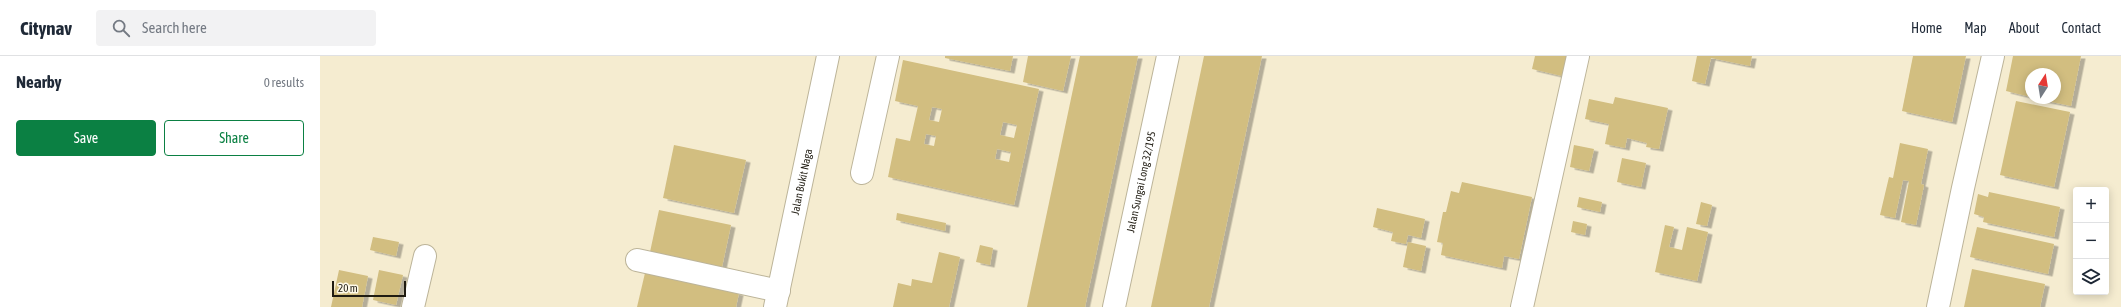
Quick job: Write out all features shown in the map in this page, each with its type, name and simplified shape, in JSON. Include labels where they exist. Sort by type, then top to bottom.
[{"type":"street","name":"Jalan Bukit Naga","points":[[777,299],[828,56]]},
{"type":"street","points":[[862,173],[888,56]]},
{"type":"street","name":"Jalan Sungai Long 32/195","points":[[1114,307],[1168,56]]},
{"type":"street","points":[[1522,307],[1578,56]]},
{"type":"street","points":[[1938,307],[1993,56]]},
{"type":"street","points":[[413,307],[426,256]]},
{"type":"street","points":[[637,260],[777,299]]},
{"type":"building","points":[[945,56],[1013,56],[1010,71],[945,58]]},
{"type":"building","points":[[1028,56],[1071,56],[1063,91],[1023,82]]},
{"type":"building","points":[[1080,56],[1138,56],[1085,307],[1027,307]]},
{"type":"building","points":[[1204,56],[1262,56],[1209,307],[1151,307]]},
{"type":"building","points":[[1535,56],[1567,56],[1562,76],[1532,69]]},
{"type":"building","points":[[1697,56],[1752,56],[1750,66],[1711,58],[1705,84],[1692,81]]},
{"type":"building","points":[[1913,56],[1966,56],[1952,122],[1902,111]]},
{"type":"building","points":[[2013,56],[2081,56],[2071,106],[2061,104],[2061,68],[2025,68],[2025,96],[2006,91]]},
{"type":"building","points":[[903,60],[1039,89],[1014,205],[888,177],[896,138],[910,141],[918,106],[895,101]],"holes":[[[932,107],[942,109],[939,122],[929,120]],[[1003,122],[1017,125],[1014,138],[1000,135]],[[926,134],[936,136],[934,146],[924,144]],[[997,149],[1011,152],[1009,162],[995,159]]]},
{"type":"building","points":[[1615,97],[1668,108],[1659,149],[1646,147],[1647,143],[1627,138],[1625,148],[1605,144],[1609,124],[1585,119],[1589,99],[1613,104]]},
{"type":"building","points":[[2016,101],[2070,112],[2054,187],[2000,175]]},
{"type":"building","points":[[1900,143],[1928,149],[1921,184],[1924,185],[1916,225],[1901,222],[1909,181],[1903,180],[1895,218],[1880,215],[1889,177],[1893,178]]},
{"type":"building","points":[[674,145],[746,160],[734,213],[663,198]]},
{"type":"building","points":[[1574,145],[1594,149],[1589,171],[1570,167]]},
{"type":"building","points":[[1622,158],[1646,163],[1641,187],[1617,182]]},
{"type":"building","points":[[1462,182],[1532,197],[1519,259],[1504,256],[1502,268],[1441,255],[1443,243],[1437,242],[1443,212],[1446,212],[1451,191],[1459,193]]},
{"type":"building","points":[[1989,192],[2060,207],[2054,237],[1983,222],[1984,217],[1974,214],[1978,194],[1988,197]]},
{"type":"building","points":[[1579,197],[1602,202],[1600,212],[1577,207]]},
{"type":"building","points":[[1701,202],[1712,205],[1707,226],[1696,224]]},
{"type":"building","points":[[1377,208],[1425,219],[1421,238],[1408,235],[1406,244],[1391,241],[1393,232],[1373,227]]},
{"type":"building","points":[[659,210],[731,225],[722,267],[650,252]]},
{"type":"building","points":[[897,213],[946,223],[945,231],[896,220]]},
{"type":"building","points":[[1573,221],[1587,224],[1585,235],[1571,232]]},
{"type":"building","points":[[1665,225],[1674,227],[1669,247],[1682,250],[1687,227],[1708,232],[1697,281],[1655,272]]},
{"type":"building","points":[[1977,227],[2054,244],[2048,274],[1970,257]]},
{"type":"building","points":[[373,237],[399,242],[396,256],[370,250]]},
{"type":"building","points":[[1408,242],[1426,246],[1421,271],[1403,267]]},
{"type":"building","points":[[980,245],[993,248],[990,265],[976,262]]},
{"type":"building","points":[[939,252],[960,257],[949,307],[893,307],[898,283],[911,286],[912,279],[932,283]]},
{"type":"building","points":[[1972,269],[2045,284],[2040,307],[1964,307]]},
{"type":"building","points":[[339,270],[368,276],[362,307],[331,307]]},
{"type":"building","points":[[379,270],[403,275],[396,305],[373,300]]},
{"type":"building","points":[[645,273],[739,293],[736,307],[637,307]]}]
